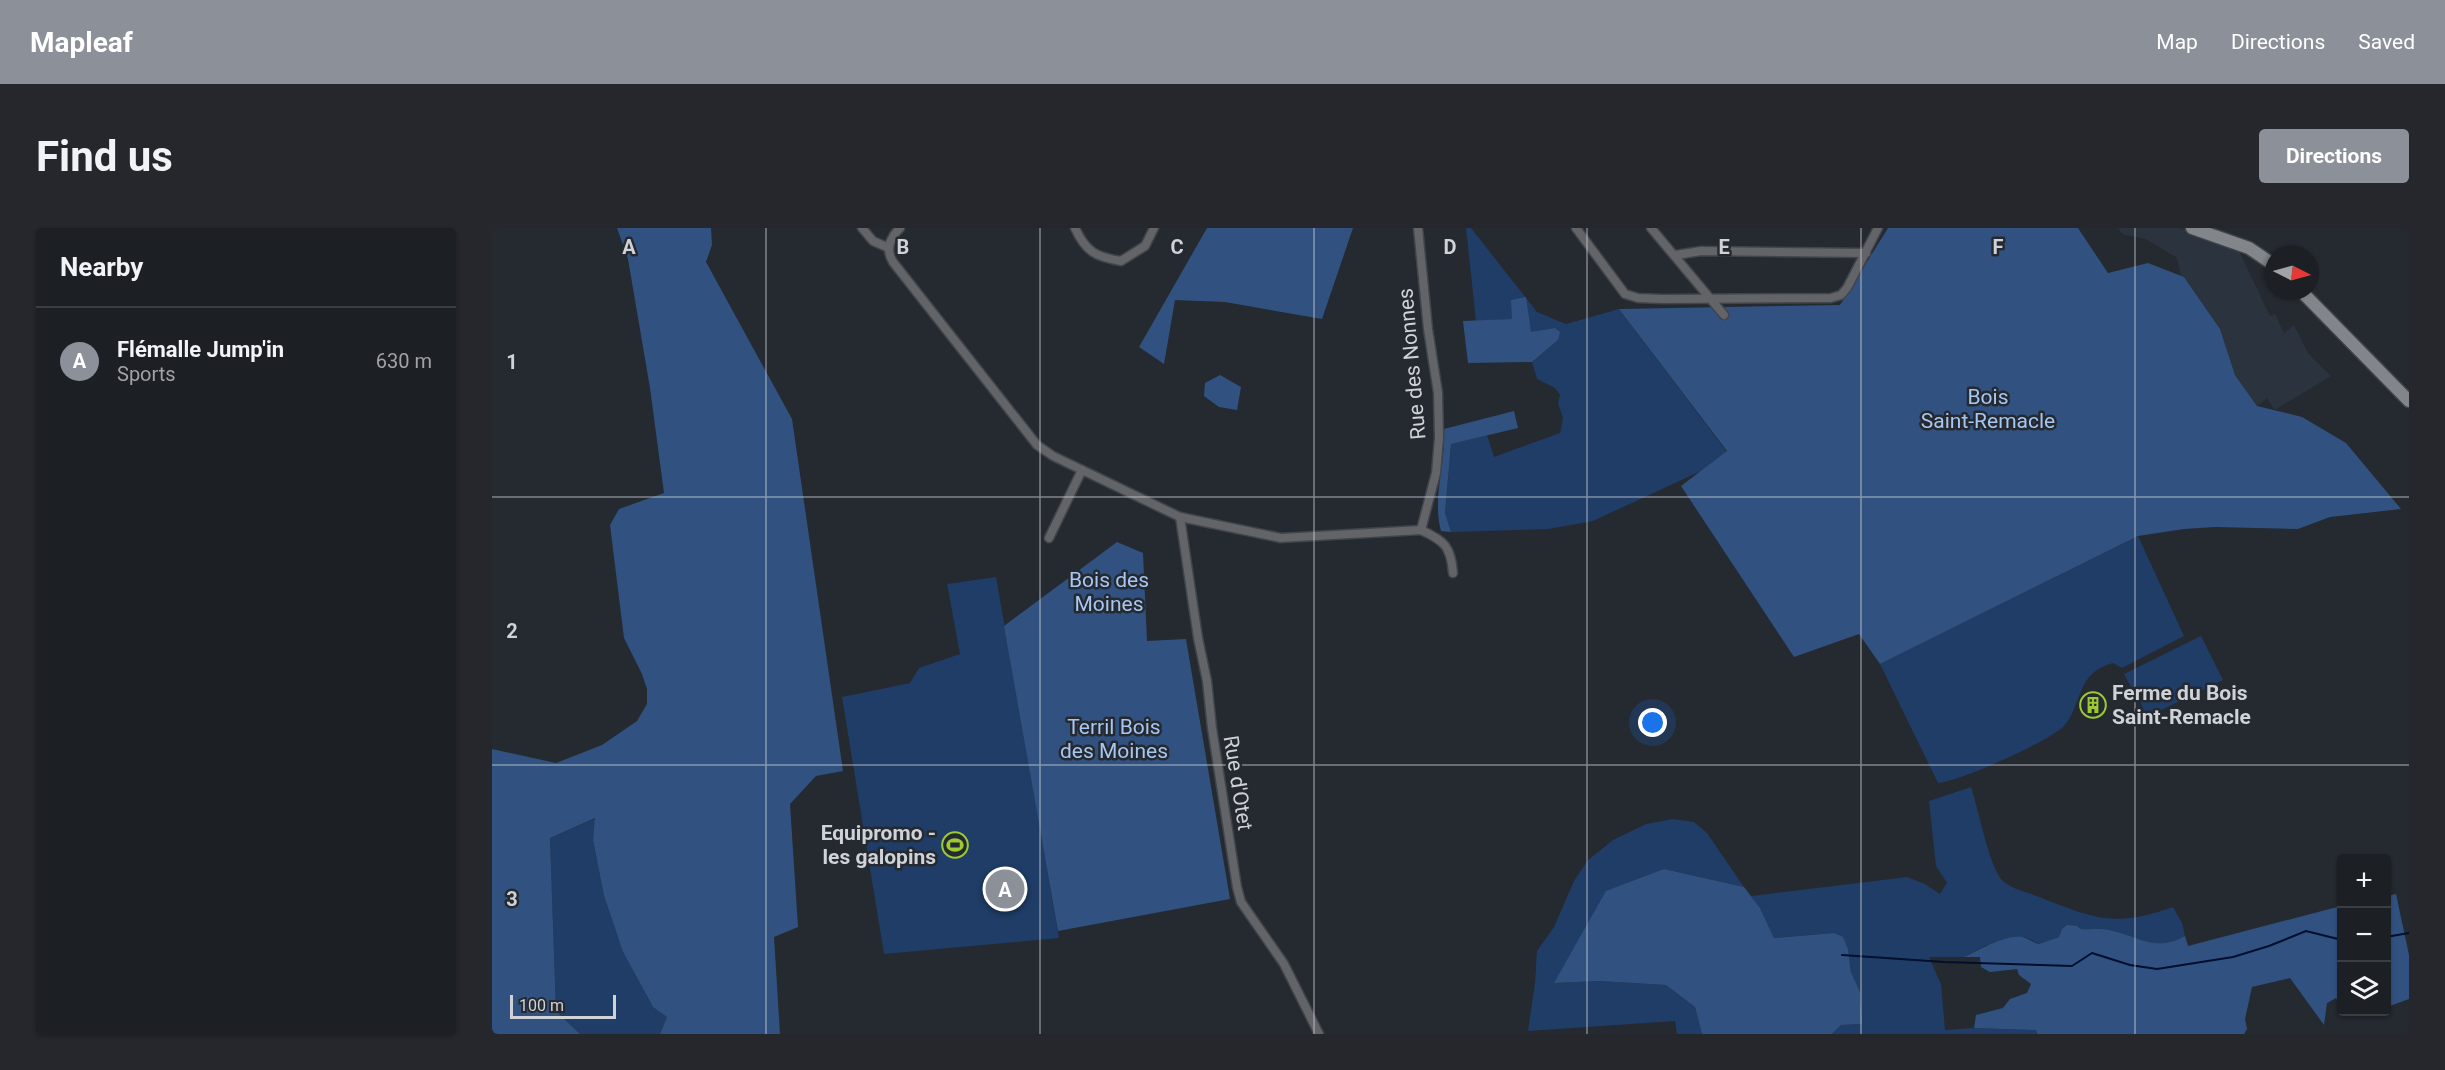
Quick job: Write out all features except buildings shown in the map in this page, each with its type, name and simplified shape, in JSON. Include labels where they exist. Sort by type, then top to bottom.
[{"type":"street","points":[[862,228],[873,241],[889,248]]},
{"type":"street","points":[[900,228],[893,235],[889,248],[888,254],[893,262],[1037,445],[1053,456],[1180,517],[1281,538],[1421,530],[1437,537],[1450,551],[1453,573]]},
{"type":"street","points":[[1075,228],[1087,249],[1102,258],[1121,261],[1145,246],[1154,228]]},
{"type":"street","name":"Rue des Nonnes","points":[[1418,228],[1428,329],[1438,393],[1439,438],[1436,473],[1421,530]]},
{"type":"street","points":[[1576,228],[1625,294],[1638,298],[1831,298],[1841,294],[1847,288],[1878,228]]},
{"type":"street","points":[[2192,228],[2248,248],[2265,259]]},
{"type":"street","points":[[1656,230],[1724,315]]},
{"type":"street","points":[[1676,255],[1701,251],[1866,253]]},
{"type":"street","points":[[2310,300],[2409,401]]},
{"type":"street","points":[[1049,538],[1082,470]]},
{"type":"street","name":"Rue d'Otet","points":[[1180,517],[1198,638],[1207,681],[1236,887],[1241,902],[1284,964],[1319,1034]]},
{"type":"shaded area","points":[[1466,228],[1471,228],[1537,312],[1566,324],[1619,309],[1727,452],[1701,471],[1593,521],[1549,529],[1451,532],[1445,513],[1451,444],[1487,435],[1494,457],[1560,433],[1563,418],[1558,403],[1560,395],[1555,388],[1537,379],[1532,362],[1558,340],[1555,328],[1531,333],[1525,298],[1512,319],[1476,321]]},
{"type":"shaded area","points":[[2118,228],[2180,228],[2237,247],[2270,316],[2275,314],[2284,333],[2294,325],[2308,353],[2331,376],[2275,410],[2267,398],[2257,406],[2235,375],[2220,329],[2181,275],[2177,258],[2146,239],[2122,234]]},
{"type":"shaded area","points":[[2138,536],[2184,636],[2122,668],[2113,663],[2092,674],[2081,690],[2070,718],[2055,733],[2024,750],[1965,776],[1938,783],[1880,664]]},
{"type":"shaded area","name":"Equipromo - les galopins","points":[[996,577],[1059,938],[884,954],[842,697],[910,683],[919,668],[960,654],[947,584]]},
{"type":"shaded area","points":[[2201,636],[2223,680],[2147,717],[2134,688],[2132,689],[2124,674]]},
{"type":"shaded area","points":[[1971,787],[1996,871],[2007,884],[2071,909],[2102,918],[2134,918],[2173,907],[2182,923],[2185,936],[2163,944],[2154,944],[2109,930],[2081,929],[2077,926],[2062,929],[2059,937],[2039,944],[2025,937],[1985,946],[1964,957],[1929,957],[1941,984],[1945,1030],[1974,1028],[2036,1030],[2037,1034],[1832,1034],[1841,1025],[1861,1024],[1860,992],[1851,972],[1848,949],[1834,933],[1774,938],[1760,908],[1751,896],[1907,877],[1925,884],[1940,894],[1947,883],[1936,866],[1929,801]]},
{"type":"shaded area","points":[[596,818],[593,840],[604,896],[623,952],[653,1007],[667,1017],[660,1034],[580,1034],[556,1011],[550,838]]},
{"type":"shaded area","points":[[1673,819],[1694,822],[1707,833],[1744,887],[1664,869],[1554,983],[1599,981],[1666,985],[1695,1007],[1702,1034],[1677,1034],[1675,1021],[1528,1031],[1537,951],[1554,927],[1574,881],[1588,860],[1613,840],[1646,824]]},
{"type":"green space","points":[[617,228],[711,228],[712,245],[706,262],[792,419],[843,771],[816,776],[790,804],[798,927],[774,937],[780,1034],[660,1034],[667,1017],[653,1007],[623,952],[604,896],[593,840],[595,818],[550,838],[556,1011],[580,1034],[492,1034],[492,749],[556,763],[602,745],[637,721],[647,704],[647,689],[642,674],[624,638],[610,525],[619,509],[664,493],[650,388],[628,259]]},
{"type":"green space","points":[[1207,228],[1353,228],[1322,319],[1225,302],[1175,300],[1164,364],[1139,347]]},
{"type":"green space","name":"Bois Saint-Remacle","points":[[1888,228],[2078,228],[2108,273],[2148,263],[2184,277],[2220,329],[2235,375],[2257,406],[2302,417],[2346,443],[2401,509],[2330,517],[2298,529],[2215,527],[2138,536],[1880,664],[1859,634],[1794,657],[1681,486],[1727,451],[1619,309],[1840,305]]},
{"type":"green space","points":[[1526,297],[1531,332],[1555,328],[1560,332],[1558,340],[1532,362],[1468,363],[1463,321],[1512,319],[1511,300]]},
{"type":"green space","points":[[1220,375],[1241,387],[1237,410],[1219,407],[1204,396],[1205,383]]},
{"type":"green space","points":[[1514,411],[1518,428],[1451,444],[1445,513],[1451,532],[1441,531],[1438,506],[1444,429]]},
{"type":"green space","points":[[1117,542],[1143,553],[1147,641],[1186,639],[1230,899],[1058,931],[1004,626]]},
{"type":"green space","points":[[1664,869],[1744,887],[1760,908],[1774,938],[1834,933],[1843,937],[1848,949],[1851,972],[1860,992],[1862,1024],[1841,1025],[1832,1034],[1702,1034],[1695,1007],[1666,985],[1599,981],[1554,983],[1606,891]]},
{"type":"green space","points":[[2396,894],[2409,955],[2409,999],[2391,1006],[2391,908],[2391,895]]},
{"type":"green space","points":[[2337,907],[2337,1000],[2336,998],[2327,1003],[2324,1025],[2290,978],[2252,987],[2245,1019],[2247,1029],[2244,1034],[2037,1034],[2036,1030],[1974,1028],[1976,1015],[2003,1008],[2010,999],[2027,993],[2031,984],[2019,975],[2017,969],[1990,972],[1981,967],[1980,957],[1964,957],[2001,940],[2022,937],[2039,944],[2059,937],[2062,929],[2067,925],[2081,929],[2109,930],[2155,943],[2174,941],[2185,936],[2188,946]]},
{"type":"waterway","points":[[1842,955],[1944,962],[2072,966],[2092,953],[2130,965],[2157,969],[2233,957],[2306,931],[2337,939]]},
{"type":"waterway","points":[[2391,936],[2409,933]]},
{"type":"place","name":"Ferme du Bois Saint-Remacle","points":[[2093,705]]},
{"type":"place","name":"Equipromo - les galopins","points":[[955,845]]},
{"type":"place","name":"Flémalle Jump'in","points":[[1005,889]]},
{"type":"park label","name":"Bois des Moines","points":[[1109,592]]},
{"type":"park label","name":"Terril Bois des Moines","points":[[1114,739]]}]
